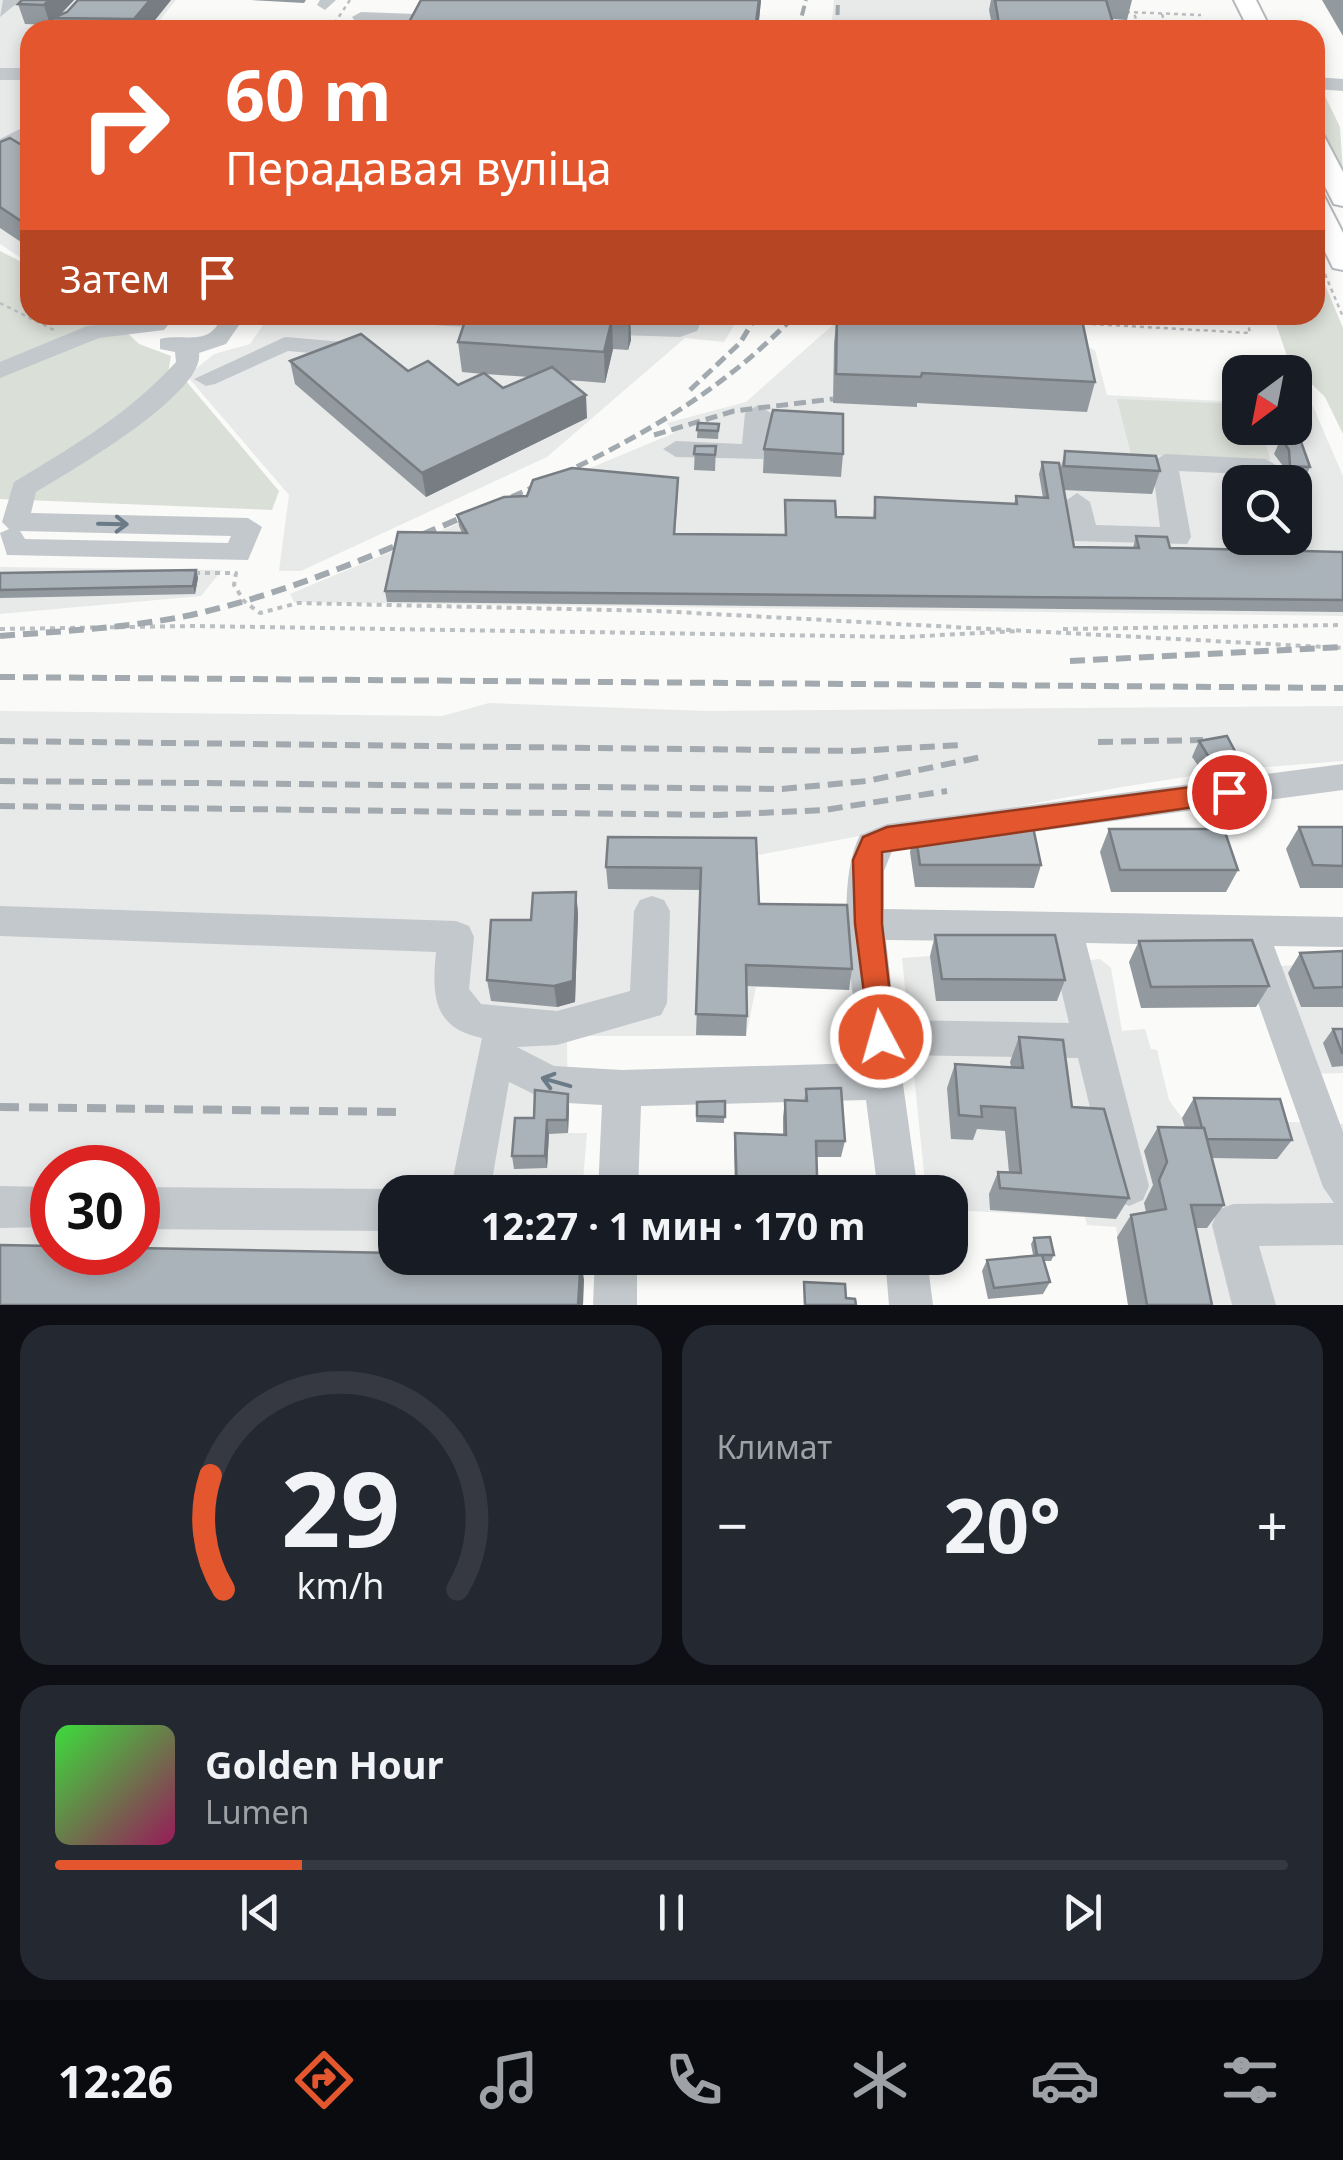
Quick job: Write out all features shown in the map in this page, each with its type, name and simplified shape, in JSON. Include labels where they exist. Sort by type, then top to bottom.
[{"type":"main road","points":[[1325,161],[1343,198]]},
{"type":"main road","points":[[1325,239],[1332,265]]},
{"type":"street","points":[[0,12],[14,0]]},
{"type":"street","points":[[0,371],[96,331],[130,325]]},
{"type":"street","points":[[159,325],[159,340],[186,348],[215,341],[230,325]]},
{"type":"street","points":[[570,326],[666,331],[689,325]]},
{"type":"street","points":[[206,379],[284,344],[344,350]]},
{"type":"street","points":[[7,532],[248,527],[238,553],[16,548],[7,532],[22,488],[122,428],[188,364],[186,348]]},
{"type":"street","points":[[676,449],[754,453],[758,414]]},
{"type":"street","points":[[1077,502],[1084,534],[1178,537],[1168,506],[1165,462],[1226,465]]},
{"type":"street","points":[[896,1175],[868,924],[866,860],[872,845],[887,838],[1343,777]]},
{"type":"street","points":[[500,1040],[648,1003],[652,911]]},
{"type":"street","points":[[0,921],[456,936],[450,994],[470,1020],[500,1040],[550,1084],[622,1088],[886,1080]]},
{"type":"street","points":[[868,924],[1343,932]]},
{"type":"street","points":[[1064,928],[1129,1186]]},
{"type":"street","points":[[1250,930],[1343,1187]]},
{"type":"street","points":[[881,1037],[1091,1041]]},
{"type":"street","points":[[473,1175],[500,1040]]},
{"type":"street","points":[[619,1175],[622,1088]]},
{"type":"street","points":[[0,1207],[30,1207]]},
{"type":"street","points":[[160,1208],[378,1210]]},
{"type":"street","points":[[1254,1305],[1233,1225],[1343,1224]]},
{"type":"street","points":[[615,1305],[616,1275]]},
{"type":"street","points":[[908,1275],[911,1305]]},
{"type":"path","points":[[1124,12],[1201,15]]},
{"type":"path","points":[[1134,13],[1136,20]]},
{"type":"path","points":[[1162,14],[1164,20]]},
{"type":"path","points":[[1332,265],[1343,317]]},
{"type":"path","points":[[43,325],[72,340]]},
{"type":"path","points":[[1110,325],[1250,333],[1248,325]]},
{"type":"path","points":[[177,574],[236,573],[234,586],[244,601],[260,613],[298,604],[428,606],[1044,630],[1343,648]]},
{"type":"path","points":[[0,630],[194,626],[904,637],[1044,630],[1343,625]]},
{"type":"shaded area","points":[[0,0],[176,0],[160,20],[20,20],[20,257],[0,244]]},
{"type":"shaded area","points":[[834,0],[1121,0],[1127,20],[1106,19],[832,20]]},
{"type":"shaded area","points":[[1325,96],[1340,127],[1343,172],[1325,135]]},
{"type":"shaded area","points":[[0,251],[20,261],[20,325],[119,325],[139,344],[171,356],[168,373],[185,380],[279,491],[272,510],[0,499]]},
{"type":"shaded area","points":[[1325,285],[1343,328],[1343,434],[1325,397],[1312,384],[1312,355],[1287,355],[1276,325],[1325,325]]},
{"type":"shaded area","points":[[263,325],[734,325],[724,342],[685,338],[547,457],[301,571],[279,571],[289,495],[187,376],[214,354],[250,344]]},
{"type":"shaded area","points":[[833,325],[1075,325],[1074,341],[1095,350],[1107,395],[1222,401],[1222,445],[1312,445],[1312,404],[1343,476],[1343,616],[294,602],[290,594],[674,433],[667,423],[746,402]]},
{"type":"shaded area","points":[[1117,399],[1222,403],[1222,445],[1266,445],[1271,460],[1131,454]]},
{"type":"shaded area","points":[[0,567],[222,570],[201,596],[0,614]]},
{"type":"shaded area","points":[[489,703],[706,711],[1343,706],[1343,761],[1229,770],[1122,787],[753,856],[757,926],[849,927],[853,990],[756,987],[746,1036],[567,1036],[568,1133],[587,1133],[583,1175],[378,1175],[378,1275],[541,1275],[584,1280],[583,1305],[0,1305],[0,711],[442,716]]},
{"type":"shaded area","points":[[930,956],[1049,964],[1100,959],[1111,968],[1122,1031],[1145,1029],[1151,1049],[1157,1050],[1169,1100],[1182,1118],[1343,1124],[1343,1305],[1128,1305],[1116,1227],[1087,1225],[1085,1217],[968,1211],[968,1175],[924,1175],[902,958]]},
{"type":"shaded area","points":[[1343,964],[1343,1073],[1310,1074],[1271,966]]},
{"type":"building","points":[[22,0],[49,0],[44,5],[18,4]]},
{"type":"building","points":[[78,0],[150,0],[134,19],[53,18],[67,12]]},
{"type":"building","points":[[421,0],[759,0],[756,20],[410,20]]},
{"type":"building","points":[[995,0],[1106,0],[1112,20],[998,20]]},
{"type":"building","points":[[10,138],[20,144],[20,220],[0,207],[0,142]]},
{"type":"building","points":[[464,325],[611,325],[604,352],[458,342]]},
{"type":"building","points":[[837,325],[1083,325],[1095,382],[922,373],[921,377],[836,374]]},
{"type":"building","points":[[361,334],[408,371],[428,361],[458,385],[484,373],[503,388],[552,367],[586,395],[422,473],[290,361]]},
{"type":"building","points":[[773,410],[843,414],[843,454],[764,449]]},
{"type":"building","points":[[698,423],[719,424],[718,431],[697,430]]},
{"type":"building","points":[[1286,445],[1302,445],[1309,465],[1290,465]]},
{"type":"building","points":[[695,446],[716,446],[715,455],[694,454]]},
{"type":"building","points":[[1065,451],[1156,456],[1160,471],[1064,466]]},
{"type":"building","points":[[1042,462],[1059,463],[1074,547],[1139,548],[1136,536],[1167,537],[1170,548],[1222,549],[1222,555],[1343,552],[1343,600],[385,591],[398,532],[467,533],[457,515],[504,497],[527,496],[533,480],[572,468],[678,478],[674,534],[786,535],[785,500],[835,501],[836,517],[875,518],[875,497],[1017,504],[1016,496],[1048,498]]},
{"type":"building","points":[[196,570],[193,586],[0,590],[0,573]]},
{"type":"building","points":[[1227,736],[1237,755],[1210,759],[1199,741]]},
{"type":"building","points":[[1033,827],[1041,865],[920,865],[915,830]]},
{"type":"building","points":[[1299,827],[1343,827],[1343,866],[1313,865]]},
{"type":"building","points":[[1109,829],[1224,829],[1238,870],[1120,870]]},
{"type":"building","points":[[608,837],[756,838],[759,904],[847,905],[852,969],[746,965],[747,1016],[696,1014],[701,868],[606,867]]},
{"type":"building","points":[[576,892],[573,981],[554,986],[487,980],[491,920],[531,920],[533,893]]},
{"type":"building","points":[[935,935],[1055,935],[1065,980],[942,979]]},
{"type":"building","points":[[1252,940],[1269,986],[1151,987],[1139,941]]},
{"type":"building","points":[[1343,951],[1343,987],[1314,988],[1300,953]]},
{"type":"building","points":[[1333,1029],[1343,1029],[1343,1053],[1342,1053]]},
{"type":"building","points":[[1019,1037],[1063,1040],[1072,1107],[1104,1109],[1129,1198],[1000,1188],[998,1172],[1021,1173],[1015,1108],[981,1106],[982,1117],[959,1115],[955,1064],[1023,1068]]},
{"type":"building","points":[[841,1088],[845,1141],[816,1141],[817,1175],[736,1175],[735,1133],[786,1135],[785,1100],[807,1101],[806,1089]]},
{"type":"building","points":[[535,1090],[568,1094],[567,1120],[547,1120],[545,1156],[512,1156],[515,1118],[534,1118]]},
{"type":"building","points":[[1194,1098],[1280,1099],[1292,1140],[1207,1139]]},
{"type":"building","points":[[725,1101],[725,1117],[697,1116],[697,1102]]},
{"type":"building","points":[[1158,1127],[1204,1128],[1224,1205],[1191,1205],[1212,1305],[1147,1305],[1131,1215],[1166,1209],[1159,1180],[1167,1162]]},
{"type":"building","points":[[1050,1237],[1054,1255],[1037,1255],[1034,1238]]},
{"type":"building","points":[[0,1245],[30,1246],[30,1275],[160,1275],[160,1248],[378,1253],[378,1275],[580,1275],[578,1305],[0,1305]]},
{"type":"building","points":[[1042,1255],[1050,1282],[994,1288],[987,1260]]},
{"type":"building","points":[[804,1282],[845,1284],[846,1298],[855,1299],[856,1305],[805,1305]]},
{"type":"railway","points":[[801,20],[806,0]]},
{"type":"railway","points":[[837,20],[838,0]]},
{"type":"railway","points":[[690,390],[740,343],[751,325]]},
{"type":"railway","points":[[495,504],[577,467],[655,425],[728,375],[785,325]]},
{"type":"railway","points":[[654,435],[734,411],[833,399]]},
{"type":"railway","points":[[0,636],[144,623],[231,605],[348,565],[500,501]]},
{"type":"railway","points":[[1070,661],[1343,647]]},
{"type":"railway","points":[[0,677],[1343,688]]},
{"type":"railway","points":[[1098,742],[1203,740]]},
{"type":"railway","points":[[0,741],[854,751],[961,745]]},
{"type":"railway","points":[[0,781],[782,789],[867,781],[981,757]]},
{"type":"railway","points":[[0,806],[717,815],[824,810],[947,791]]},
{"type":"railway","points":[[0,1107],[400,1112]]},
{"type":"route","points":[[881,1037],[868,924],[866,860],[872,845],[887,838],[1229,792]]}]
